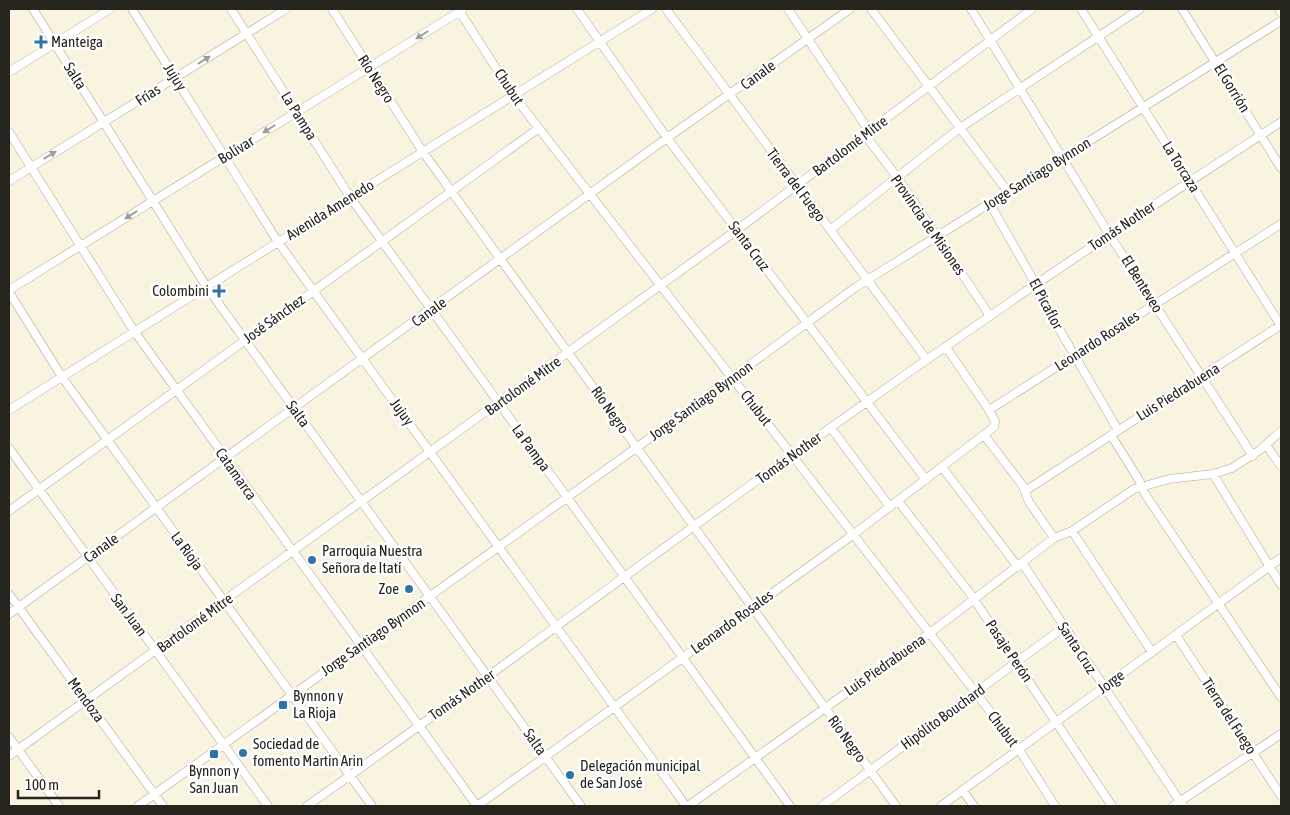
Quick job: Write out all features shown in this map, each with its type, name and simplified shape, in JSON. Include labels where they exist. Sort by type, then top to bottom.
[{"type":"street","name":"Salta","points":[[33,9],[206,286],[581,806]]},
{"type":"street","points":[[9,72],[110,9]]},
{"type":"street","name":"Jujuy","points":[[132,9],[278,242],[614,708],[687,806]]},
{"type":"street","name":"La Pampa","points":[[231,9],[350,197],[790,806]]},
{"type":"street","name":"Frías","points":[[9,181],[286,9]]},
{"type":"street","name":"Río Negro","points":[[332,9],[423,152],[896,806]]},
{"type":"street","name":"Santa Cruz","points":[[577,9],[598,42],[667,138],[926,480]]},
{"type":"street","name":"Avenida Amenedo","points":[[9,410],[652,9]]},
{"type":"street","name":"Tierra del Fuego","points":[[666,9],[927,360]]},
{"type":"street","name":"Provincia de Misiones","points":[[788,9],[867,133],[990,316]]},
{"type":"street","name":"Canale","points":[[9,614],[591,195],[667,138],[850,9]]},
{"type":"street","points":[[871,9],[927,87],[1008,192]]},
{"type":"street","name":"El Benteveo","points":[[971,9],[1109,234],[1252,456]]},
{"type":"street","name":"Bartolomé Mitre","points":[[9,756],[737,230],[1032,9]]},
{"type":"street","name":"La Torcaza","points":[[1081,9],[1281,326]]},
{"type":"street","points":[[830,230],[898,179],[960,128],[1019,87],[1140,9]]},
{"type":"street","name":"El Gorrión","points":[[1182,9],[1281,168]]},
{"type":"street","points":[[1279,9],[1281,13]]},
{"type":"street","name":"Bolívar","points":[[9,291],[460,10]]},
{"type":"street","name":"Chubut","points":[[460,10],[514,96],[1018,748],[1055,806]]},
{"type":"street","name":"Jorge Santiago Bynnon","points":[[138,806],[867,280],[1281,21]]},
{"type":"street","name":"Tomás Nother","points":[[307,806],[489,677],[867,402],[1109,234],[1281,122]]},
{"type":"street","name":"José Sánchez","points":[[9,511],[106,439],[539,128]]},
{"type":"street","name":"Catamarca","points":[[9,132],[134,331],[291,552],[477,806]]},
{"type":"street","name":"El Picaflor","points":[[990,204],[1118,430]]},
{"type":"street","name":"Leonardo Rosales","points":[[989,410],[1281,224]]},
{"type":"street","name":"La Rioja","points":[[9,291],[62,377],[372,806]]},
{"type":"street","name":"Luis Piedrabuena","points":[[1025,491],[1281,326]]},
{"type":"street","points":[[946,348],[996,423],[984,435],[1025,491],[1028,502],[1054,538],[1072,531],[1129,492],[1142,486],[1169,479],[1213,474],[1232,468],[1252,456],[1281,432]]},
{"type":"street","points":[[831,428],[890,507]]},
{"type":"street","name":"Leonardo Rosales","points":[[477,806],[854,534],[984,435]]},
{"type":"street","points":[[1111,436],[1281,697]]},
{"type":"street","points":[[1266,445],[1281,466]]},
{"type":"street","name":"San Juan","points":[[9,448],[268,806]]},
{"type":"street","name":"Santa Cruz","points":[[942,467],[1020,565],[1064,627],[1179,805]]},
{"type":"street","points":[[1213,474],[1281,585]]},
{"type":"street","name":"Pasaje Perón","points":[[898,501],[974,599],[1112,806]]},
{"type":"street","points":[[1072,531],[1152,652]]},
{"type":"street","name":"Luis Piedrabuena","points":[[687,806],[930,633],[1054,538]]},
{"type":"street","name":"Jorge","points":[[942,806],[1018,748],[1176,636],[1281,558]]},
{"type":"street","name":"Mendoza","points":[[9,594],[163,806]]},
{"type":"street","name":"Hipólito Bouchard","points":[[822,806],[1064,627]]},
{"type":"street","name":"Tierra del Fuego","points":[[1176,636],[1281,796]]},
{"type":"street","points":[[1179,805],[1281,734]]},
{"type":"street","points":[[9,738],[59,806]]},
{"type":"street","points":[[963,791],[974,806]]},
{"type":"place","name":"Manteiga","points":[[41,42]]},
{"type":"place","name":"Colombini","points":[[219,291]]},
{"type":"place","name":"Parroquia Nuestra Señora de Itatí","points":[[312,560]]},
{"type":"place","name":"Zoe","points":[[409,589]]},
{"type":"place","name":"Bynnon y La Rioja","points":[[283,705]]},
{"type":"place","name":"Sociedad de fomento Martin Arin","points":[[243,753]]},
{"type":"place","name":"Bynnon y San Juan","points":[[214,754]]},
{"type":"place","name":"Delegación municipal de San José","points":[[570,775]]}]
